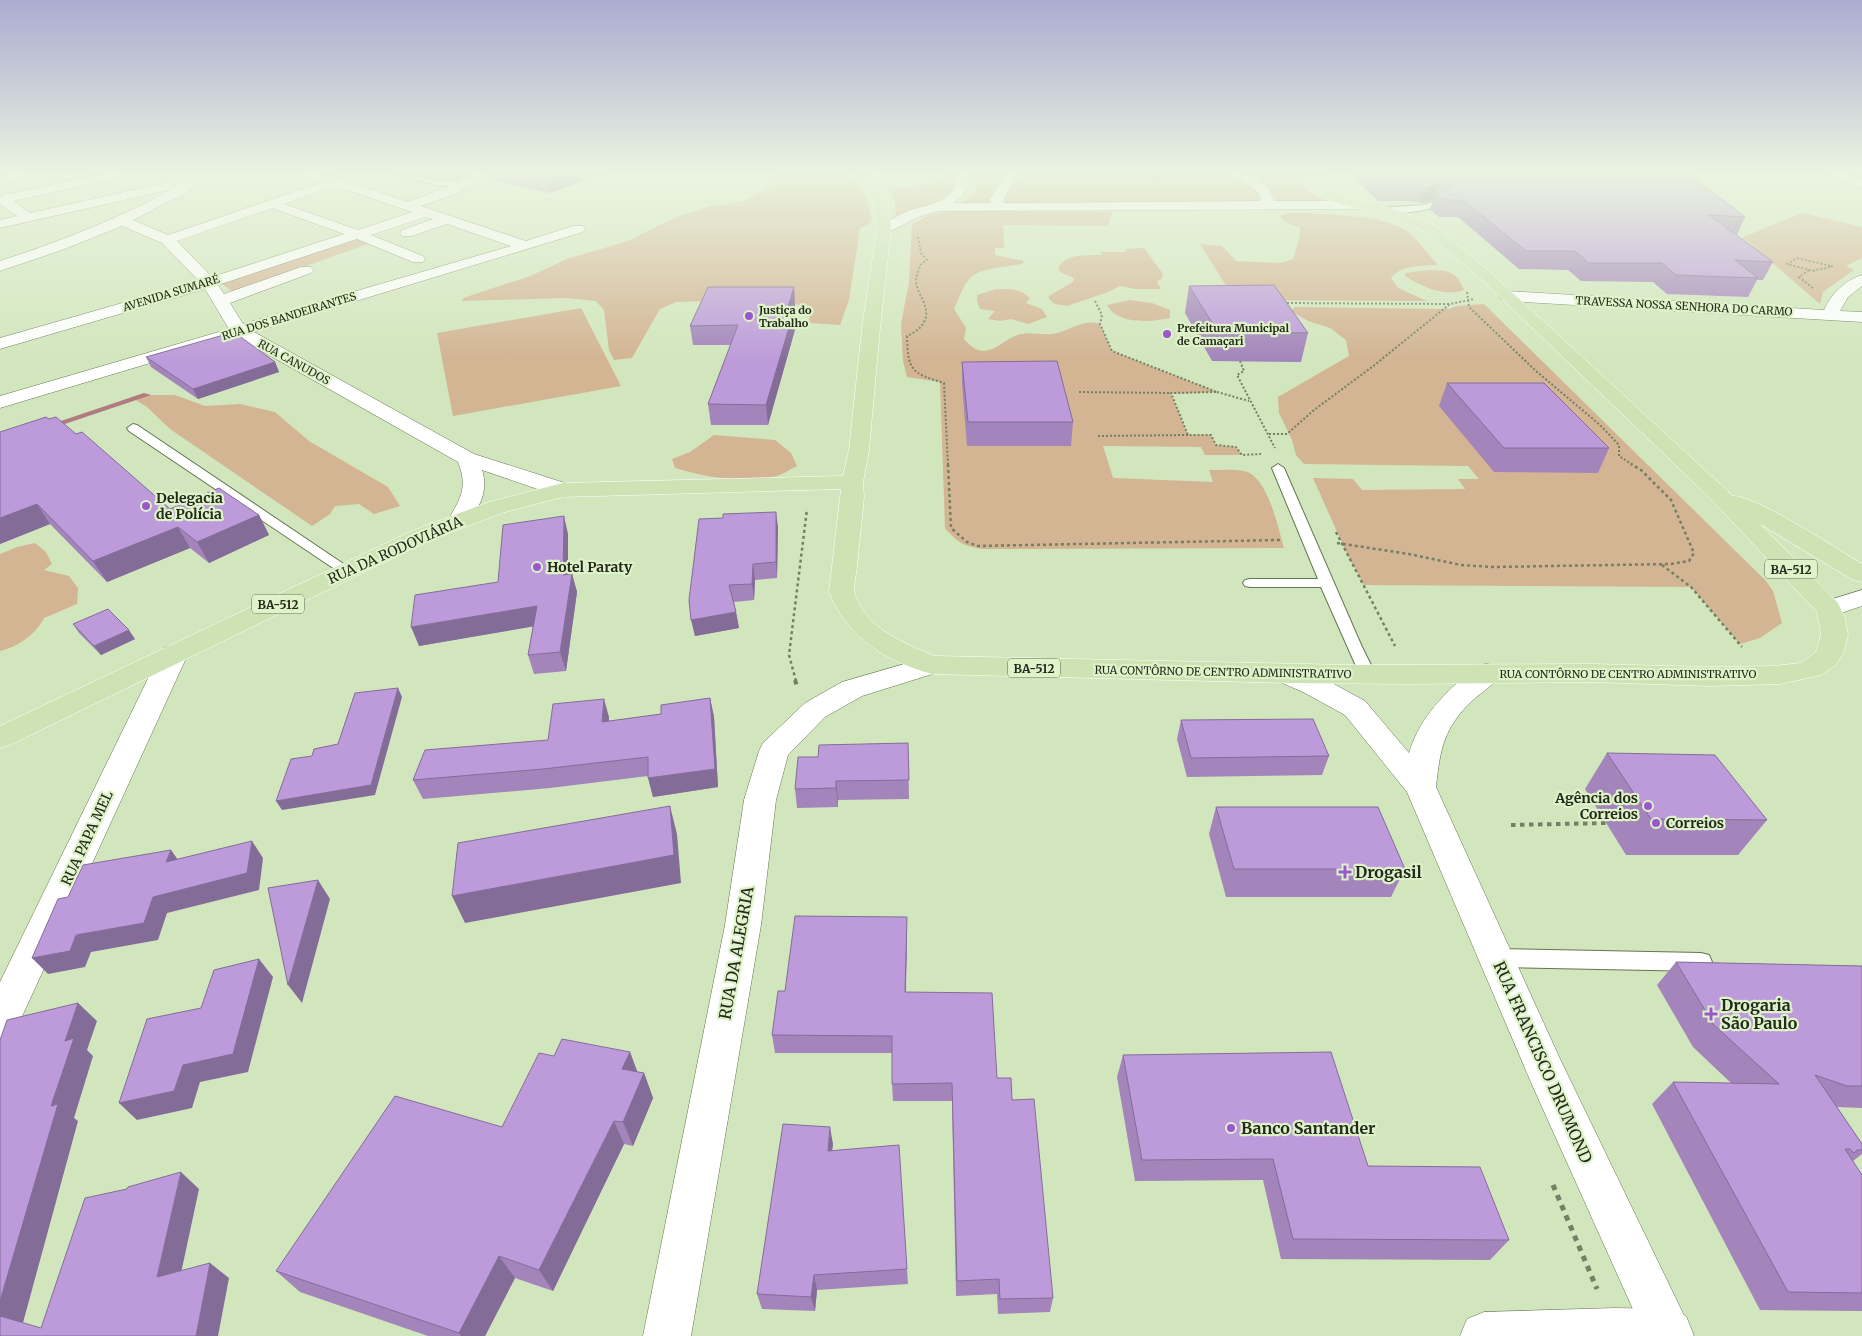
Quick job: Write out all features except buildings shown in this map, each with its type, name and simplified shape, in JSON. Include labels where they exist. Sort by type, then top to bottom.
[{"type":"main road","name":"RUA CONTÔRNO DE CENTRO ADMINISTRATIVO","points":[[883,236],[870,336],[859,450],[852,482],[853,497],[842,592],[847,607],[856,620],[888,646],[932,665],[1106,671],[1368,674],[1595,673],[1684,677],[1787,675],[1811,669],[1826,660],[1833,647],[1836,629],[1829,609],[1718,493],[1507,296],[1439,236]]},
{"type":"main road","name":"RUA DA RODOVIÁRIA","points":[[0,738],[420,536],[497,507],[563,490],[852,482]]},
{"type":"main road","name":"BA-512","points":[[1718,493],[1788,529],[1862,575]]},
{"type":"street","points":[[0,266],[84,236]]},
{"type":"street","name":"RUA CANUDOS","points":[[159,236],[167,240],[209,282],[239,331],[467,458],[563,490]]},
{"type":"street","points":[[167,240],[177,236]]},
{"type":"street","points":[[347,236],[360,242],[379,243],[418,259]]},
{"type":"street","name":"AVENIDA SUMARÉ","points":[[0,344],[276,261],[360,242],[372,236]]},
{"type":"street","points":[[379,243],[398,236]]},
{"type":"street","points":[[498,236],[526,246]]},
{"type":"street","name":"RUA DOS BANDEIRANTES","points":[[0,402],[556,236]]},
{"type":"street","points":[[276,261],[306,270]]},
{"type":"street","points":[[220,301],[324,263]]},
{"type":"street","points":[[1830,314],[1840,296],[1862,280]]},
{"type":"street","name":"TRAVESSA NOSSA SENHORA DO CARMO","points":[[1507,296],[1862,317]]},
{"type":"street","points":[[459,520],[474,496],[475,475],[467,458]]},
{"type":"street","points":[[1829,609],[1862,598]]},
{"type":"street","name":"RUA PAPA MEL","points":[[0,1022],[174,654]]},
{"type":"street","name":"RUA DA ALEGRIA","points":[[667,1336],[744,925],[760,800],[774,751],[815,710],[852,690],[932,665]]},
{"type":"street","name":"RUA FRANCISCO DRUMOND","points":[[1283,673],[1355,708],[1420,787],[1547,1074],[1669,1335]]},
{"type":"street","points":[[1420,787],[1426,748],[1442,715],[1461,693],[1488,673]]},
{"type":"street","points":[[1484,1336],[1615,1332],[1669,1335]]},
{"type":"lane","points":[[133,428],[347,571]]},
{"type":"lane","points":[[1278,468],[1326,583],[1368,674]]},
{"type":"lane","points":[[1250,584],[1326,583]]},
{"type":"lane","points":[[1496,958],[1701,962]]},
{"type":"path","points":[[918,236],[921,253],[927,260],[920,265],[916,281],[920,298],[926,307],[924,324],[919,331],[907,336],[908,360],[918,375],[944,383],[951,528],[959,537],[978,546],[1308,540],[1409,554],[1461,565],[1493,567],[1662,565],[1689,561],[1694,553],[1670,500],[1641,470],[1619,456],[1619,445],[1600,425],[1529,365],[1469,307],[1467,291]]},
{"type":"path","points":[[1831,266],[1824,270],[1809,270],[1787,264],[1797,258],[1831,266],[1838,268]]},
{"type":"path","points":[[1809,270],[1799,277],[1816,290]]},
{"type":"path","points":[[1275,304],[1450,304],[1481,297]]},
{"type":"path","points":[[1095,301],[1102,315],[1100,324],[1112,351],[1217,392],[1250,401]]},
{"type":"path","points":[[1269,434],[1287,434],[1314,410],[1372,367],[1450,304]]},
{"type":"path","points":[[1240,362],[1244,371],[1237,375],[1272,443]]},
{"type":"path","points":[[1078,392],[1217,392]]},
{"type":"path","points":[[1171,393],[1188,435]]},
{"type":"path","points":[[1098,436],[1211,435],[1216,445],[1236,446],[1242,455]]},
{"type":"path","points":[[797,688],[789,655],[808,501]]},
{"type":"path","points":[[1662,565],[1691,587],[1744,650]]},
{"type":"path","points":[[1511,825],[1606,823]]},
{"type":"shaded area","points":[[637,236],[859,236],[849,300],[840,325],[809,323],[810,309],[793,303],[769,299],[676,302],[660,309],[632,358],[614,360],[609,350],[604,310],[596,301],[565,298],[462,301],[463,298],[530,276],[567,259],[628,241]]},
{"type":"shaded area","points":[[911,236],[1003,236],[1004,248],[995,248],[995,255],[1024,261],[1022,264],[982,271],[968,280],[954,309],[966,328],[964,339],[972,347],[987,351],[1021,334],[1052,334],[1081,324],[1100,324],[1112,351],[1217,392],[1171,394],[1188,435],[1211,435],[1216,445],[1236,447],[1242,455],[1205,455],[1201,447],[1103,446],[1113,478],[1213,482],[1209,470],[1244,471],[1260,482],[1266,492],[1284,548],[983,549],[961,543],[945,528],[940,382],[907,377],[903,361],[901,324],[909,282]]},
{"type":"shaded area","points":[[1300,236],[1412,236],[1438,265],[1406,268],[1391,278],[1398,288],[1427,301],[1235,300],[1200,244],[1222,246],[1236,261],[1280,263],[1293,259]]},
{"type":"shaded area","points":[[1745,236],[1862,236],[1862,258],[1846,266],[1854,270],[1823,292],[1820,304],[1748,242],[1739,239]]},
{"type":"shaded area","points":[[356,238],[371,243],[232,292],[220,282]]},
{"type":"shaded area","points":[[1144,248],[1163,274],[1162,278],[1157,282],[1161,289],[1134,289],[1120,286],[1067,306],[1055,304],[1049,299],[1049,296],[1073,282],[1074,278],[1062,273],[1058,269],[1066,260],[1077,256],[1102,255],[1101,252],[1126,252],[1125,249]]},
{"type":"shaded area","points":[[1429,270],[1451,273],[1458,279],[1464,290],[1441,292],[1419,284],[1405,276],[1405,273]]},
{"type":"shaded area","points":[[996,289],[1022,292],[1030,298],[1026,303],[1042,309],[1047,317],[1028,324],[1011,319],[1000,321],[988,319],[995,311],[980,309],[977,295]]},
{"type":"shaded area","points":[[1130,300],[1152,303],[1170,310],[1170,318],[1145,321],[1127,319],[1119,316],[1107,305]]},
{"type":"shaded area","points":[[1484,304],[1766,581],[1773,591],[1782,623],[1760,638],[1740,644],[1691,587],[1364,585],[1347,554],[1313,478],[1353,479],[1362,490],[1465,489],[1458,479],[1479,479],[1468,466],[1304,464],[1296,455],[1292,440],[1279,413],[1278,397],[1349,356],[1346,340],[1330,328],[1308,321],[1291,311],[1295,307],[1449,309],[1457,306]]},
{"type":"shaded area","points":[[581,308],[621,386],[453,416],[437,333]]},
{"type":"shaded area","points":[[147,395],[175,395],[205,406],[240,404],[275,412],[309,441],[388,487],[400,506],[374,514],[359,504],[335,506],[330,514],[312,526],[170,429],[147,407],[134,399]]},
{"type":"shaded area","points":[[714,435],[775,440],[791,453],[797,466],[781,474],[760,479],[710,476],[675,468],[672,459],[690,452]]},
{"type":"shaded area","points":[[35,543],[46,552],[52,564],[44,570],[69,576],[78,588],[77,604],[44,618],[41,624],[26,639],[0,651],[0,554],[17,547]]},
{"type":"waterway","points":[[47,427],[147,395]]},
{"type":"place","name":"Justiça do Trabalho","points":[[749,316]]},
{"type":"place","name":"Prefeitura Municipal de Camaçari","points":[[1167,334]]},
{"type":"place","name":"Delegacia de Polícia","points":[[146,506]]},
{"type":"place","name":"Hotel Paraty","points":[[537,567]]},
{"type":"place","name":"Agência dos Correios","points":[[1648,806]]},
{"type":"place","name":"Correios","points":[[1656,823]]},
{"type":"place","name":"Drogasil","points":[[1345,872]]},
{"type":"place","name":"Drogaria São Paulo","points":[[1711,1014]]},
{"type":"place","name":"Banco Santander","points":[[1231,1128]]}]
